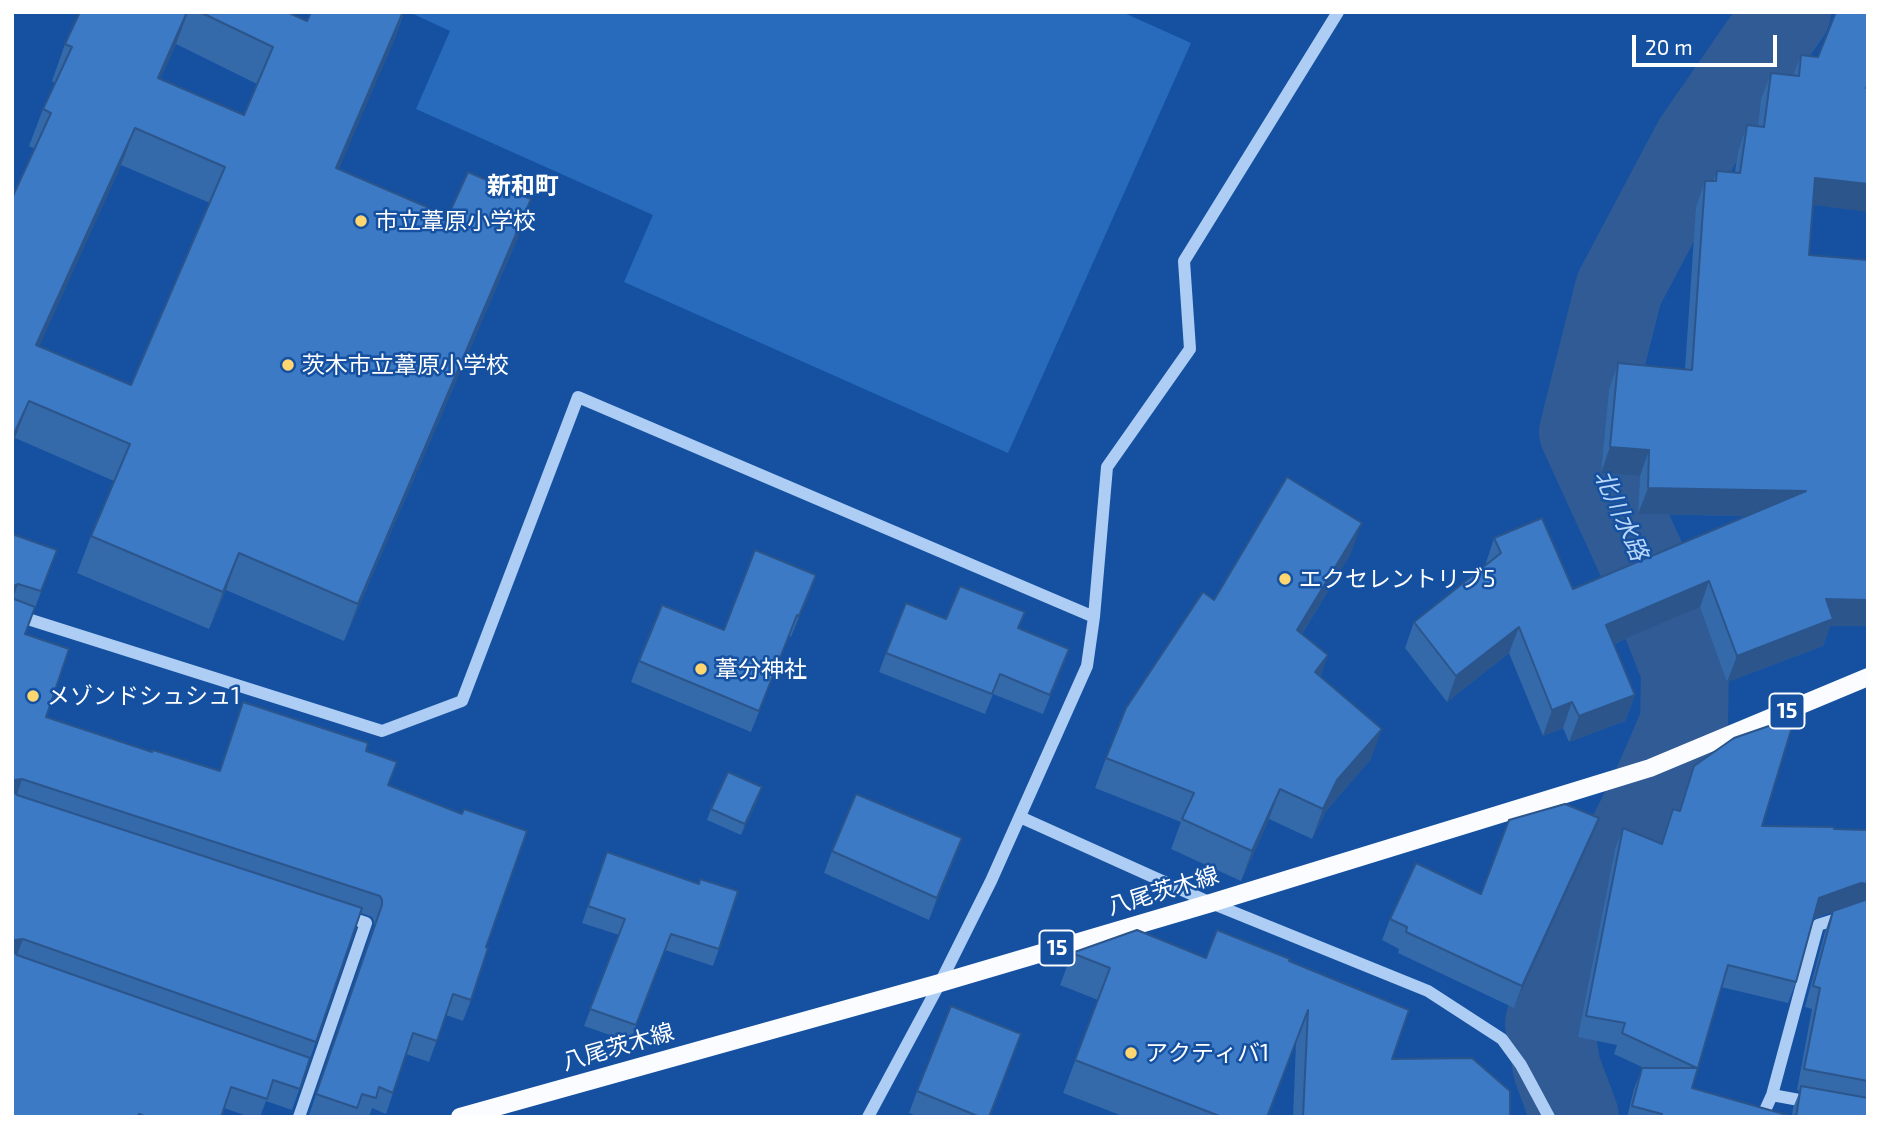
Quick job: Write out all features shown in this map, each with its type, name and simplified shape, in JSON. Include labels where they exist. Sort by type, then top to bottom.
[{"type":"main road","name":"八尾茨木線","points":[[460,1117],[940,983],[1212,903],[1650,768],[1868,677]]},
{"type":"street","points":[[868,1117],[991,881],[1087,666],[1107,467],[1190,349],[1184,261],[1338,12]]},
{"type":"street","points":[[12,614],[382,731],[462,701],[578,397],[1094,617]]},
{"type":"street","points":[[1020,817],[1212,903],[1429,991],[1502,1039],[1521,1065],[1549,1117]]},
{"type":"street","points":[[299,1117],[366,923],[327,911]]},
{"type":"street","points":[[1762,1117],[1772,1095],[1818,925],[1868,913]]},
{"type":"street","points":[[301,1070],[314,1074]]},
{"type":"street","points":[[1772,1095],[1827,1105]]},
{"type":"shaded area","points":[[409,12],[1122,12],[1191,43],[1008,453],[624,282],[653,215],[416,109],[450,31]]},
{"type":"building","points":[[80,12],[187,12],[158,78],[244,115],[273,47],[200,12],[287,12],[307,21],[311,12],[403,12],[336,168],[448,216],[468,172],[531,199],[358,604],[239,553],[223,592],[91,536],[130,444],[29,401],[12,438],[12,198],[51,113],[43,109],[72,47],[65,44]],"holes":[[[135,128],[225,167],[131,385],[36,345]]]},
{"type":"building","points":[[1836,12],[1868,12],[1868,184],[1815,178],[1809,255],[1868,260],[1868,600],[1826,599],[1833,619],[1737,656],[1709,581],[1606,625],[1635,695],[1579,716],[1572,702],[1552,710],[1519,627],[1456,676],[1414,622],[1501,553],[1494,538],[1542,518],[1573,589],[1806,491],[1648,488],[1649,450],[1610,447],[1618,363],[1692,370],[1705,181],[1716,181],[1717,171],[1740,173],[1747,125],[1764,127],[1771,73],[1799,76],[1801,55],[1818,57]]},
{"type":"building","points":[[1287,477],[1362,523],[1297,630],[1328,655],[1315,672],[1382,729],[1337,780],[1323,809],[1280,789],[1252,851],[1182,819],[1194,793],[1106,758],[1126,708],[1203,592],[1214,600]]},
{"type":"building","points":[[12,534],[57,550],[41,591],[18,584],[12,589]]},
{"type":"building","points":[[755,550],[816,575],[759,711],[639,661],[662,605],[724,630]]},
{"type":"building","points":[[960,586],[1025,612],[1018,628],[1069,649],[1050,695],[1000,674],[992,694],[886,653],[906,603],[946,619]]},
{"type":"building","points":[[12,595],[14,599],[35,607],[25,634],[69,649],[46,717],[220,771],[243,702],[368,743],[366,751],[397,762],[388,785],[462,814],[464,809],[527,831],[486,947],[488,948],[471,1000],[453,994],[437,1041],[413,1033],[393,1093],[379,1087],[376,1098],[362,1094],[357,1108],[316,1094],[382,905],[380,896],[22,779],[14,780],[12,785]]},
{"type":"building","points":[[1795,717],[1762,826],[1868,830],[1868,884],[1861,883],[1819,898],[1796,982],[1728,965],[1692,1088],[1794,1117],[1661,1117],[1662,1114],[1632,1106],[1642,1068],[1697,1068],[1622,1033],[1625,1023],[1586,1016],[1623,828],[1662,844],[1673,809],[1680,811],[1694,766],[1734,738]]},
{"type":"building","points":[[728,772],[762,787],[745,824],[711,809]]},
{"type":"building","points":[[12,790],[17,795],[362,908],[316,1042],[23,939],[14,940],[12,945]]},
{"type":"building","points":[[856,794],[962,838],[937,898],[832,851]]},
{"type":"building","points":[[1565,804],[1599,818],[1522,986],[1406,932],[1407,927],[1390,919],[1416,863],[1481,894],[1509,820]]},
{"type":"building","points":[[607,852],[699,884],[700,879],[738,891],[719,949],[671,934],[636,1025],[590,1009],[625,919],[588,906]]},
{"type":"building","points":[[1868,900],[1868,1081],[1804,1069],[1820,988],[1813,986],[1833,911]]},
{"type":"building","points":[[1137,930],[1206,958],[1217,930],[1409,1010],[1392,1059],[1472,1058],[1510,1091],[1510,1117],[1303,1117],[1308,1010],[1267,1117],[1222,1117],[1075,1060],[1110,968],[1072,953]]},
{"type":"building","points":[[12,950],[17,955],[310,1058],[300,1089],[273,1080],[267,1099],[231,1087],[221,1117],[147,1117],[139,1114],[138,1117],[12,1117]]},
{"type":"building","points":[[951,1006],[1021,1034],[989,1117],[980,1117],[917,1091]]},
{"type":"building","points":[[1801,1086],[1868,1098],[1868,1117],[1796,1117]]},
{"type":"waterway","name":"北川水路","points":[[1575,1117],[1557,1069],[1549,1023],[1566,970],[1653,795],[1684,723],[1685,670],[1644,565],[1583,432],[1619,289],[1697,142],[1787,12]]},
{"type":"place","name":"市立葦原小学校","points":[[361,221]]},
{"type":"place","name":"茨木市立葦原小学校","points":[[288,365]]},
{"type":"place","name":"エクセレントリブ5","points":[[1285,579]]},
{"type":"place","name":"葦分神社","points":[[701,669]]},
{"type":"place","name":"メゾンドシュシュ1","points":[[33,696]]},
{"type":"place","name":"アクティバ1","points":[[1131,1053]]},
{"type":"district","name":"新和町","points":[[523,186]]}]
